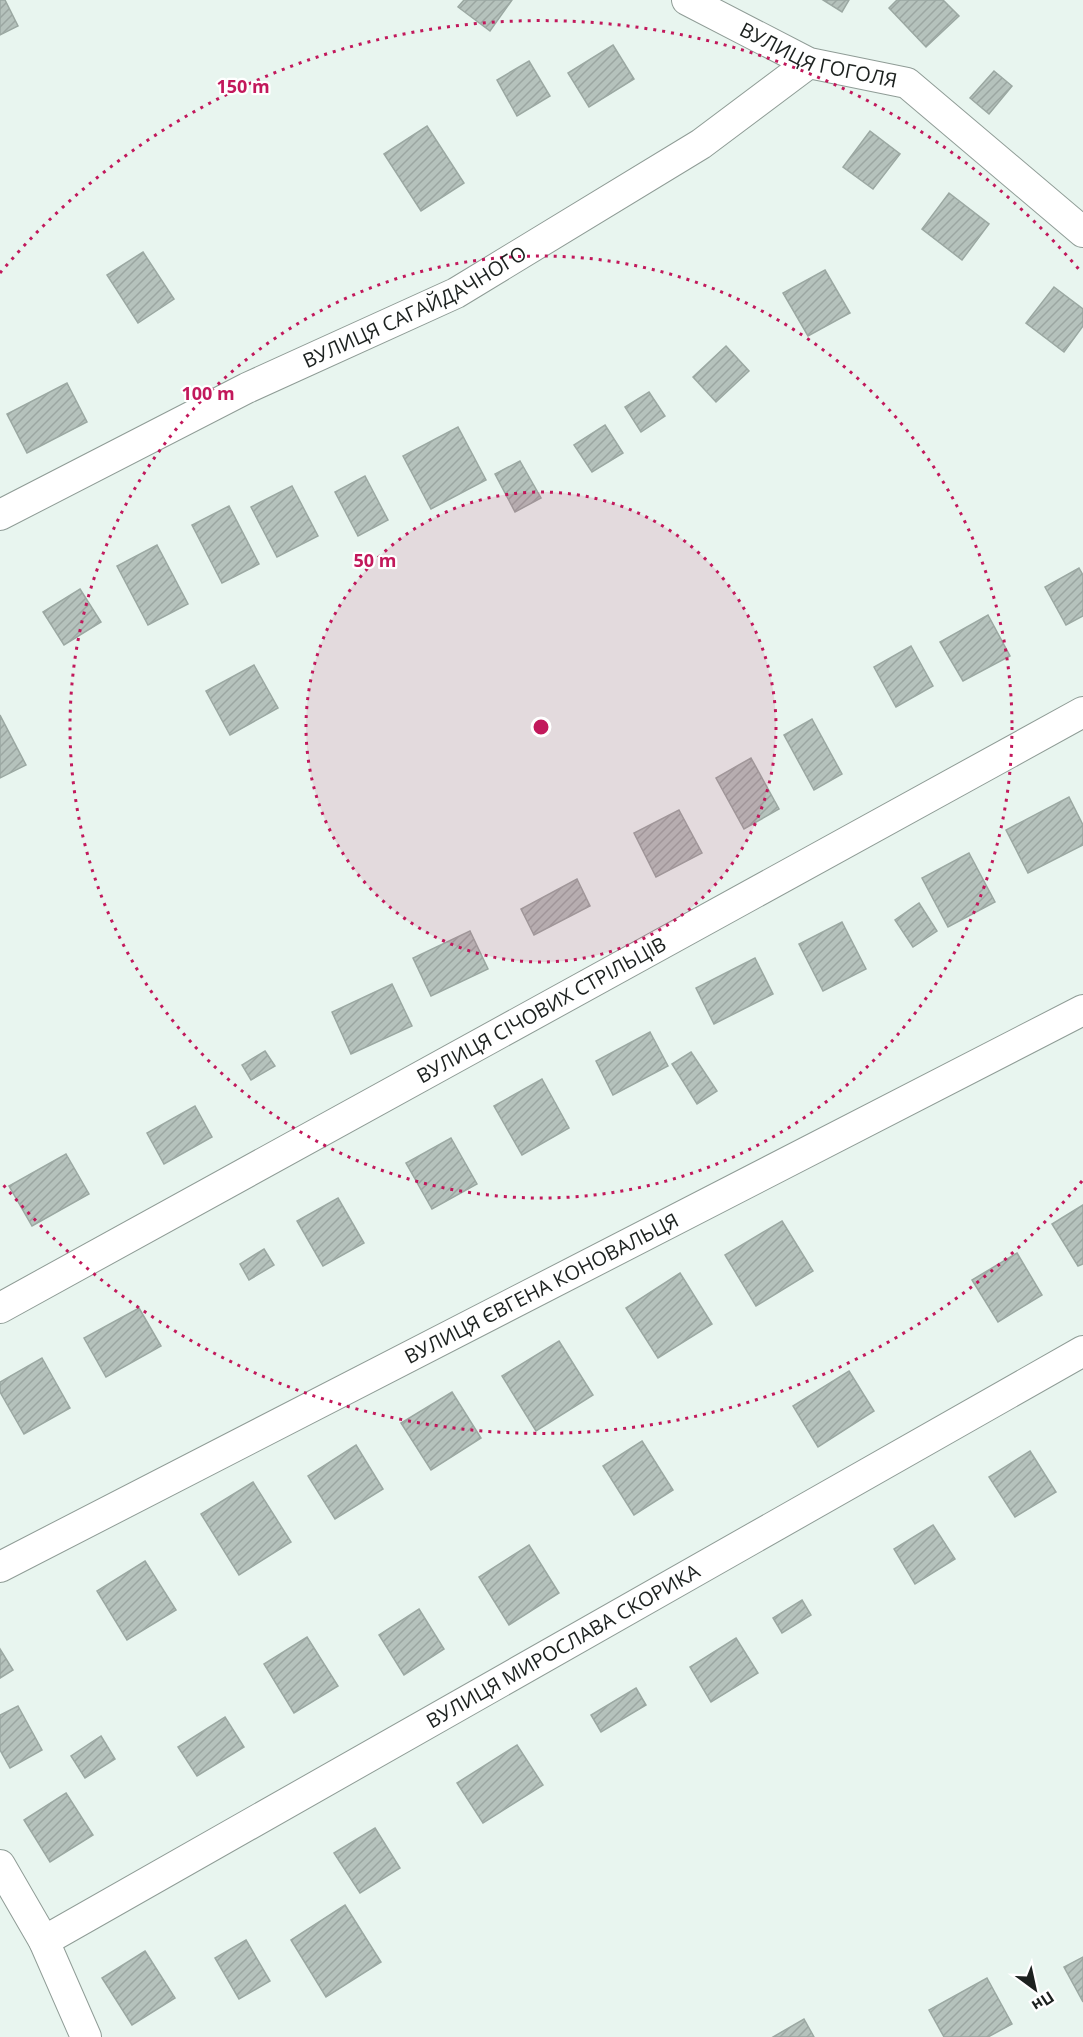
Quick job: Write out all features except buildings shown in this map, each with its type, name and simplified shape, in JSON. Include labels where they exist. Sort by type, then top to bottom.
[{"type":"street","name":"ВУЛИЦЯ ГОГОЛЯ","points":[[687,0],[809,63],[907,83],[1083,232]]},
{"type":"street","name":"ВУЛИЦЯ САГАЙДАЧНОГО","points":[[0,516],[247,388],[456,293],[701,144],[809,63]]},
{"type":"street","name":"ВУЛИЦЯ СІЧОВИХ СТРІЛЬЦІВ","points":[[0,1308],[1083,712]]},
{"type":"street","name":"ВУЛИЦЯ ЄВГЕНА КОНОВАЛЬЦЯ","points":[[0,1567],[1083,1010]]},
{"type":"street","name":"ВУЛИЦЯ МИРОСЛАВА СКОРИКА","points":[[44,1941],[1083,1351]]},
{"type":"street","points":[[0,1865],[44,1941],[86,2037]]}]
